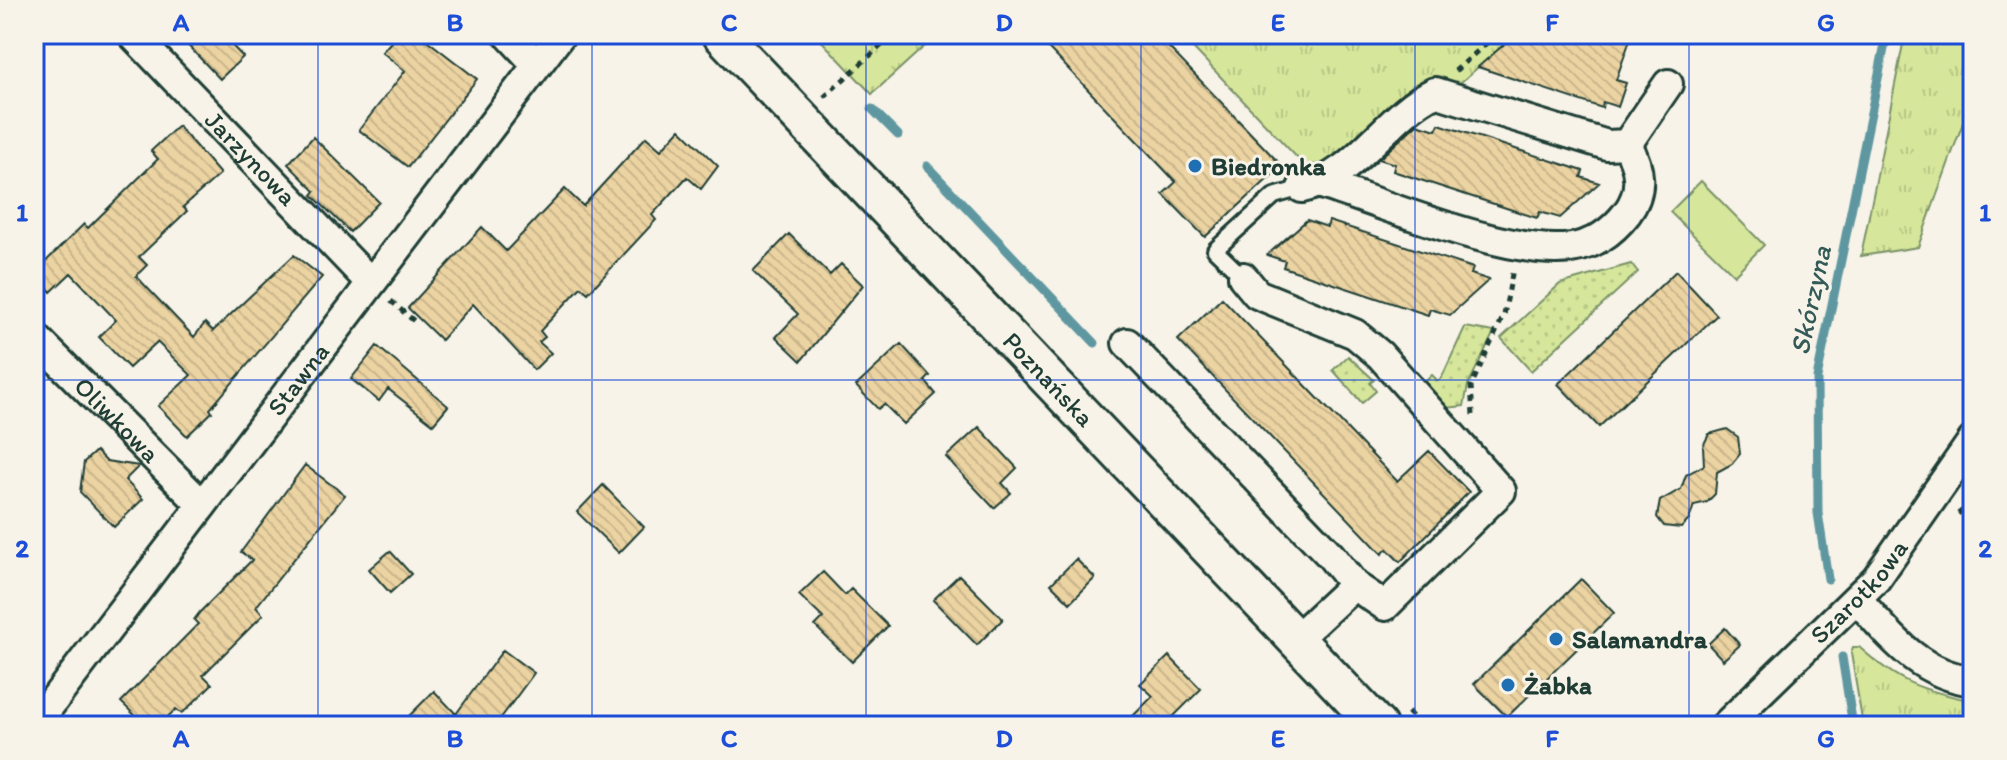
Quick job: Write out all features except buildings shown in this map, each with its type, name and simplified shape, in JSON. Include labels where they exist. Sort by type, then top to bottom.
[{"type":"street","name":"Jarzynowa","points":[[132,34],[376,288]]},
{"type":"street","points":[[508,34],[537,65]]},
{"type":"street","name":"Stawna","points":[[34,726],[202,505],[376,288],[561,34]]},
{"type":"street","name":"Poznańska","points":[[721,34],[1378,726]]},
{"type":"street","points":[[1627,144],[1668,84]]},
{"type":"street","points":[[1312,186],[1417,101],[1435,92],[1607,145],[1627,144]]},
{"type":"street","points":[[1312,186],[1489,238],[1555,250],[1575,248],[1613,229],[1629,211],[1640,176],[1627,144]]},
{"type":"street","points":[[1127,343],[1331,556],[1354,585],[1385,606],[1501,491],[1380,355],[1355,334],[1257,294],[1243,277]]},
{"type":"street","name":"Oliwkowa","points":[[34,336],[202,505]]},
{"type":"street","name":"Szarotkowa","points":[[1725,726],[1858,600],[1894,555],[1973,440]]},
{"type":"street","points":[[1295,640],[1354,585]]},
{"type":"street","points":[[1858,600],[1899,648],[1919,663],[1941,674],[1973,681]]},
{"type":"lane","points":[[1243,277],[1215,250],[1274,196],[1312,186]]},
{"type":"path","points":[[824,97],[894,34]]},
{"type":"path","points":[[1443,81],[1497,34]]},
{"type":"path","points":[[1474,419],[1471,386],[1504,315],[1520,244]]},
{"type":"path","points":[[376,288],[414,321]]},
{"type":"green space","points":[[815,34],[938,34],[872,94]]},
{"type":"green space","points":[[1180,34],[1516,34],[1459,84],[1443,81],[1414,85],[1328,164],[1304,165]]},
{"type":"green space","points":[[1905,34],[1973,34],[1973,95],[1918,247],[1861,256]]},
{"type":"green space","points":[[1701,181],[1764,245],[1734,275],[1670,212]]},
{"type":"green space","points":[[1631,264],[1638,272],[1531,371],[1501,338],[1560,284]]},
{"type":"green space","points":[[1465,327],[1494,332],[1468,385],[1464,406],[1446,408],[1423,384],[1432,375],[1438,381],[1442,377]]},
{"type":"green space","points":[[1348,356],[1374,380],[1370,383],[1376,391],[1362,403],[1333,370]]},
{"type":"green space","points":[[1853,647],[1859,647],[1886,669],[1912,683],[1973,701],[1973,726],[1863,726],[1851,653]]},
{"type":"waterway","name":"Skórzyna","points":[[1828,579],[1818,513],[1817,378],[1887,34]]},
{"type":"waterway","points":[[872,109],[898,135]]},
{"type":"waterway","points":[[927,166],[1095,343]]},
{"type":"waterway","name":"Skórzyna","points":[[1842,657],[1853,726]]},
{"type":"place","name":"Biedronka","points":[[1195,166]]},
{"type":"place","name":"Salamandra","points":[[1556,639]]},
{"type":"place","name":"Żabka","points":[[1508,685]]}]
